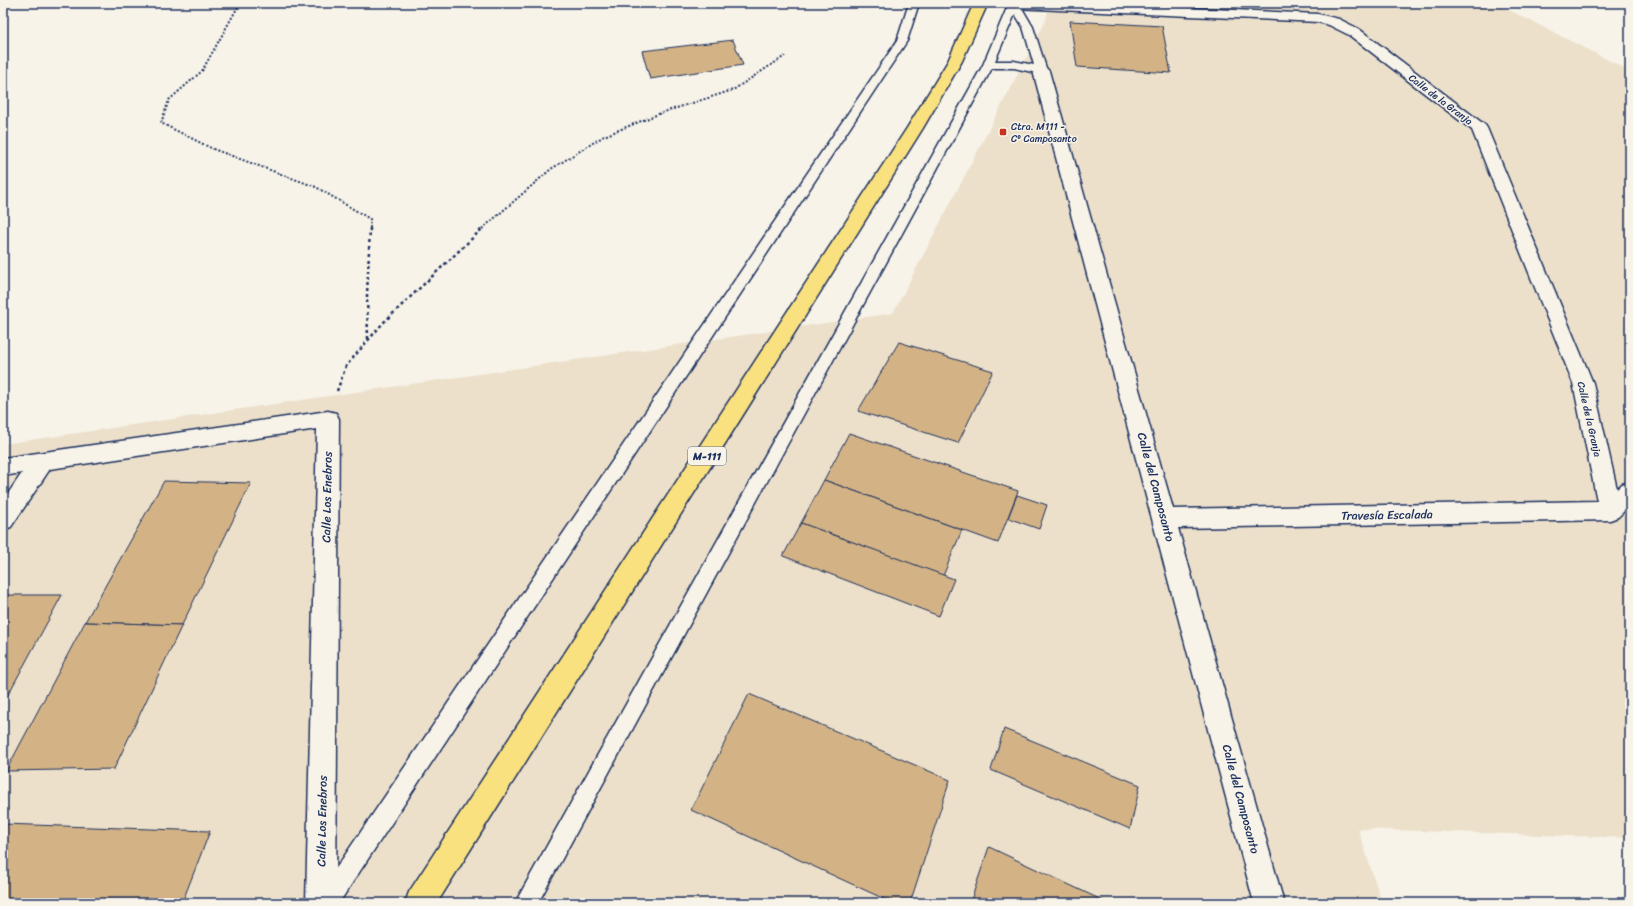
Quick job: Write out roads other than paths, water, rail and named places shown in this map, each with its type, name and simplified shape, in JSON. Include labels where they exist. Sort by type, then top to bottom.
[{"type":"main road","name":"M-111","points":[[420,903],[915,128],[955,60],[981,3]]},
{"type":"street","name":"Calle de la Granja","points":[[1014,3],[1318,18],[1334,22],[1354,32],[1479,128],[1583,383],[1610,510]]},
{"type":"street","name":"Calle del Camposanto","points":[[1041,70],[1269,903]]},
{"type":"street","name":"Calle Los Enebros","points":[[42,461],[328,419],[321,903]]},
{"type":"street","points":[[3,467],[42,461]]},
{"type":"street","points":[[3,520],[42,461]]},
{"type":"street","points":[[1610,510],[1630,491]]},
{"type":"street","name":"Travesía Escalada","points":[[1165,520],[1610,510]]},
{"type":"lane","points":[[326,903],[902,41],[914,3]]},
{"type":"lane","points":[[526,903],[988,65],[1014,3]]},
{"type":"lane","points":[[1014,3],[1028,27],[1041,70]]},
{"type":"lane","points":[[988,65],[1007,63],[1023,65],[1041,70]]},
{"type":"place","name":"Ctra. M111 - Cº Camposanto","points":[[1003,132]]}]
